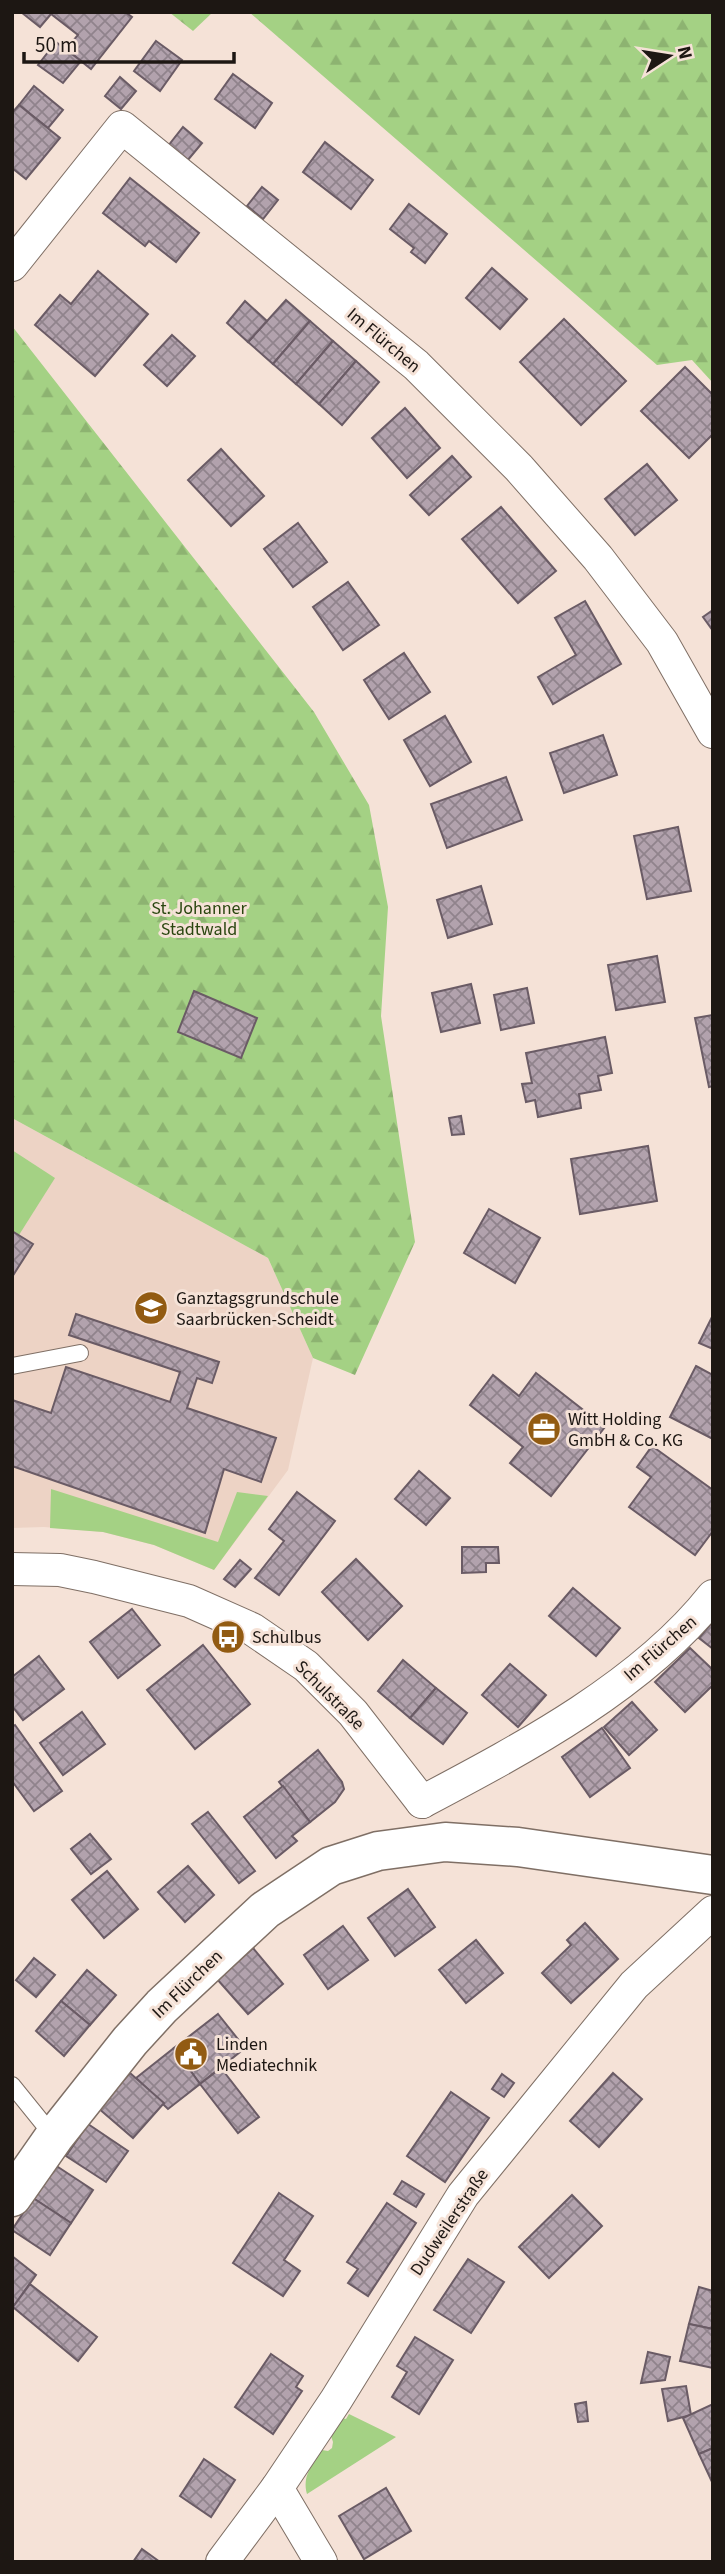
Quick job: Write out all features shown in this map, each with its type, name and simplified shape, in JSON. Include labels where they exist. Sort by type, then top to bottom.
[{"type":"street","name":"Im Flürchen","points":[[12,265],[121,127],[416,365],[519,468],[598,558],[662,642],[713,732]]},
{"type":"street","name":"Schulstraße","points":[[12,1569],[60,1570],[108,1580],[189,1601],[252,1629],[306,1666],[353,1713],[422,1802]]},
{"type":"street","name":"Im Flürchen","points":[[422,1802],[555,1728],[616,1685],[694,1619],[713,1596]]},
{"type":"street","points":[[417,1844],[422,1802]]},
{"type":"street","name":"Im Flürchen","points":[[12,2197],[54,2137],[130,2041],[162,2006],[265,1910],[331,1866],[377,1851],[417,1844],[455,1842],[518,1847],[713,1875]]},
{"type":"street","name":"Dudweilerstraße","points":[[222,2562],[277,2488],[335,2400],[463,2195],[634,1985],[713,1912]]},
{"type":"street","points":[[277,2488],[321,2562]]},
{"type":"lane","points":[[12,1366],[80,1353]]},
{"type":"lane","points":[[12,2085],[54,2137]]},
{"type":"shaded area","name":"Ganztagsgrundschule Saarbrücken-Scheidt","points":[[12,1118],[268,1258],[313,1358],[288,1470],[214,1570],[154,1545],[103,1532],[44,1527],[12,1528]]},
{"type":"green space","points":[[169,12],[213,12],[193,31]]},
{"type":"green space","points":[[249,12],[713,12],[713,383],[692,360],[657,365]]},
{"type":"green space","name":"St. Johanner Stadtwald","points":[[12,326],[314,712],[369,805],[388,907],[381,1016],[415,1242],[355,1375],[313,1358],[268,1258],[12,1118]]},
{"type":"green space","points":[[12,1150],[55,1178],[19,1235],[12,1231]]},
{"type":"green space","points":[[51,1489],[218,1542],[237,1492],[268,1496],[214,1570],[154,1545],[103,1532],[50,1528]]},
{"type":"green space","points":[[349,2414],[396,2437],[307,2494],[307,2476],[312,2466],[322,2450],[328,2451],[332,2448],[331,2436],[342,2418],[346,2419]]},
{"type":"building","points":[[21,12],[125,12],[132,17],[91,69],[66,49],[78,35],[51,14],[40,27]]},
{"type":"building","points":[[156,41],[182,60],[160,91],[134,71]]},
{"type":"building","points":[[56,42],[81,61],[63,83],[38,65]]},
{"type":"building","points":[[233,74],[272,103],[255,128],[215,99]]},
{"type":"building","points":[[120,77],[136,91],[121,109],[105,96]]},
{"type":"building","points":[[34,86],[63,110],[48,128],[19,105]]},
{"type":"building","points":[[19,105],[60,138],[26,179],[12,168],[12,113]]},
{"type":"building","points":[[183,127],[202,143],[187,161],[168,146]]},
{"type":"building","points":[[325,142],[373,180],[351,209],[303,172]]},
{"type":"building","points":[[130,178],[199,233],[176,262],[149,241],[145,246],[103,213]]},
{"type":"building","points":[[262,187],[278,200],[263,219],[247,206]]},
{"type":"building","points":[[409,204],[447,234],[425,263],[411,252],[414,248],[390,229]]},
{"type":"building","points":[[492,268],[527,299],[500,329],[466,298]]},
{"type":"building","points":[[98,271],[148,314],[95,376],[35,325],[60,295],[71,304]]},
{"type":"building","points":[[286,300],[310,321],[273,364],[248,342]]},
{"type":"building","points":[[245,301],[267,321],[248,342],[227,323]]},
{"type":"building","points":[[564,319],[626,381],[581,425],[520,362]]},
{"type":"building","points":[[310,321],[333,341],[296,384],[273,364]]},
{"type":"building","points":[[172,335],[195,356],[167,386],[144,365]]},
{"type":"building","points":[[333,341],[356,361],[319,404],[296,384]]},
{"type":"building","points":[[356,361],[379,382],[342,425],[319,404]]},
{"type":"building","points":[[685,367],[713,395],[713,434],[689,458],[641,411]]},
{"type":"building","points":[[405,408],[440,448],[407,478],[372,438]]},
{"type":"building","points":[[221,449],[264,496],[231,526],[188,480]]},
{"type":"building","points":[[452,456],[471,477],[429,515],[410,495]]},
{"type":"building","points":[[647,464],[677,500],[635,535],[605,499]]},
{"type":"building","points":[[501,507],[556,571],[518,603],[462,539]]},
{"type":"building","points":[[298,523],[327,562],[293,587],[264,549]]},
{"type":"building","points":[[348,582],[379,625],[343,650],[313,607]]},
{"type":"building","points":[[585,601],[621,664],[553,704],[538,677],[576,655],[555,618]]},
{"type":"building","points":[[713,610],[713,631],[703,617]]},
{"type":"building","points":[[404,653],[430,692],[389,719],[364,680]]},
{"type":"building","points":[[445,716],[471,762],[430,786],[404,740]]},
{"type":"building","points":[[603,735],[617,775],[564,793],[550,753]]},
{"type":"building","points":[[506,777],[522,820],[447,848],[431,804]]},
{"type":"building","points":[[678,827],[691,891],[647,899],[634,836]]},
{"type":"building","points":[[481,886],[492,924],[448,938],[437,900]]},
{"type":"building","points":[[657,956],[665,1002],[616,1010],[608,965]]},
{"type":"building","points":[[471,984],[480,1023],[441,1032],[432,993]]},
{"type":"building","points":[[527,988],[534,1023],[501,1030],[494,995]]},
{"type":"building","points":[[194,991],[257,1018],[241,1058],[178,1032]]},
{"type":"building","points":[[713,1015],[713,1086],[709,1087],[695,1018]]},
{"type":"building","points":[[605,1037],[612,1073],[598,1076],[601,1090],[579,1094],[581,1108],[538,1117],[535,1100],[526,1102],[522,1084],[532,1083],[526,1053]]},
{"type":"building","points":[[461,1116],[464,1134],[452,1135],[449,1118]]},
{"type":"building","points":[[648,1146],[657,1201],[580,1214],[571,1159]]},
{"type":"building","points":[[489,1209],[540,1238],[515,1283],[464,1253]]},
{"type":"building","points":[[12,1231],[33,1244],[12,1277]]},
{"type":"building","points":[[76,1314],[219,1362],[212,1383],[197,1378],[187,1408],[276,1438],[261,1482],[224,1469],[205,1533],[12,1466],[12,1400],[51,1413],[66,1367],[170,1402],[180,1372],[69,1335]]},
{"type":"building","points":[[713,1315],[713,1349],[699,1343]]},
{"type":"building","points":[[696,1366],[713,1375],[713,1439],[670,1417]]},
{"type":"building","points":[[536,1373],[605,1427],[551,1496],[510,1463],[523,1447],[470,1405],[493,1375],[519,1396]]},
{"type":"building","points":[[652,1446],[713,1490],[713,1531],[695,1555],[629,1507],[651,1477],[637,1467]]},
{"type":"building","points":[[419,1471],[450,1498],[426,1525],[395,1499]]},
{"type":"building","points":[[297,1492],[335,1521],[279,1595],[255,1578],[284,1541],[269,1529]]},
{"type":"building","points":[[462,1547],[498,1547],[499,1563],[486,1563],[486,1572],[462,1573]]},
{"type":"building","points":[[356,1559],[402,1606],[368,1640],[322,1592]]},
{"type":"building","points":[[240,1560],[251,1569],[235,1587],[224,1579]]},
{"type":"building","points":[[573,1588],[620,1628],[596,1656],[549,1616]]},
{"type":"building","points":[[132,1609],[160,1645],[118,1678],[90,1642]]},
{"type":"building","points":[[713,1621],[713,1649],[699,1638]]},
{"type":"building","points":[[203,1645],[250,1704],[195,1749],[147,1690]]},
{"type":"building","points":[[690,1648],[713,1670],[713,1685],[685,1712],[655,1682]]},
{"type":"building","points":[[39,1656],[64,1689],[23,1720],[12,1706],[12,1677]]},
{"type":"building","points":[[403,1660],[436,1688],[410,1718],[378,1691]]},
{"type":"building","points":[[510,1664],[546,1695],[518,1727],[482,1695]]},
{"type":"building","points":[[436,1688],[467,1713],[443,1744],[410,1718]]},
{"type":"building","points":[[632,1702],[657,1730],[629,1755],[604,1727]]},
{"type":"building","points":[[82,1712],[105,1744],[63,1775],[40,1743]]},
{"type":"building","points":[[15,1725],[62,1791],[34,1811],[12,1781],[12,1727]]},
{"type":"building","points":[[602,1728],[630,1768],[590,1797],[562,1757]]},
{"type":"building","points":[[318,1750],[342,1782],[344,1789],[335,1802],[310,1822],[279,1782]]},
{"type":"building","points":[[283,1786],[310,1822],[292,1836],[297,1841],[276,1858],[244,1817]]},
{"type":"building","points":[[208,1812],[255,1871],[239,1883],[192,1824]]},
{"type":"building","points":[[90,1834],[111,1859],[91,1874],[71,1849]]},
{"type":"building","points":[[188,1866],[214,1895],[185,1922],[158,1892]]},
{"type":"building","points":[[107,1871],[138,1909],[104,1938],[72,1900]]},
{"type":"building","points":[[408,1889],[435,1927],[395,1956],[368,1918]]},
{"type":"building","points":[[585,1923],[618,1959],[571,2003],[542,1973],[571,1945],[567,1940]]},
{"type":"building","points":[[343,1926],[368,1960],[328,1989],[304,1955]]},
{"type":"building","points":[[476,1940],[503,1973],[466,2003],[439,1970]]},
{"type":"building","points":[[253,1948],[283,1984],[248,2014],[217,1979]]},
{"type":"building","points":[[34,1958],[55,1975],[36,1997],[16,1980]]},
{"type":"building","points":[[87,1970],[116,1995],[90,2025],[61,2001]]},
{"type":"building","points":[[61,2001],[90,2025],[64,2056],[36,2031]]},
{"type":"building","points":[[218,2014],[245,2048],[200,2084],[174,2048]]},
{"type":"building","points":[[174,2048],[200,2084],[168,2109],[136,2078]]},
{"type":"building","points":[[221,2068],[259,2117],[238,2133],[200,2084]]},
{"type":"building","points":[[130,2073],[164,2103],[133,2138],[98,2108]]},
{"type":"building","points":[[613,2073],[642,2099],[599,2147],[570,2121]]},
{"type":"building","points":[[502,2074],[514,2083],[504,2097],[492,2089]]},
{"type":"building","points":[[451,2092],[489,2118],[445,2182],[407,2156]]},
{"type":"building","points":[[88,2124],[128,2151],[106,2182],[66,2156]]},
{"type":"building","points":[[55,2165],[93,2190],[71,2223],[33,2198]]},
{"type":"building","points":[[402,2181],[424,2194],[416,2207],[394,2194]]},
{"type":"building","points":[[279,2193],[313,2216],[284,2260],[300,2271],[283,2296],[233,2263]]},
{"type":"building","points":[[572,2195],[602,2226],[549,2278],[519,2247]]},
{"type":"building","points":[[33,2198],[71,2223],[50,2255],[12,2230]]},
{"type":"building","points":[[387,2203],[416,2223],[368,2296],[348,2283],[358,2269],[347,2262]]},
{"type":"building","points":[[12,2256],[36,2275],[13,2307],[12,2307]]},
{"type":"building","points":[[468,2259],[504,2282],[471,2333],[434,2310]]},
{"type":"building","points":[[30,2284],[97,2337],[78,2361],[13,2307]]},
{"type":"building","points":[[699,2287],[713,2291],[713,2329],[689,2324]]},
{"type":"building","points":[[689,2324],[713,2329],[713,2368],[680,2361]]},
{"type":"building","points":[[415,2337],[453,2360],[419,2414],[392,2397],[407,2372],[397,2366]]},
{"type":"building","points":[[648,2352],[670,2357],[665,2380],[641,2383]]},
{"type":"building","points":[[271,2354],[303,2376],[296,2387],[302,2391],[273,2434],[235,2407]]},
{"type":"building","points":[[686,2386],[691,2415],[668,2421],[662,2389]]},
{"type":"building","points":[[586,2402],[588,2421],[578,2422],[575,2404]]},
{"type":"building","points":[[713,2404],[713,2448],[699,2454],[683,2418]]},
{"type":"building","points":[[713,2448],[713,2484],[699,2454]]},
{"type":"building","points":[[204,2459],[235,2480],[211,2517],[180,2496]]},
{"type":"building","points":[[386,2488],[411,2531],[364,2559],[339,2516]]},
{"type":"building","points":[[142,2549],[160,2562],[133,2562]]},
{"type":"place","name":"Ganztagsgrundschule Saarbrücken-Scheidt","points":[[151,1308]]},
{"type":"place","name":"Witt Holding GmbH & Co. KG","points":[[544,1429]]},
{"type":"place","name":"Schulbus","points":[[228,1637]]},
{"type":"place","name":"Linden Mediatechnik","points":[[191,2054]]}]
